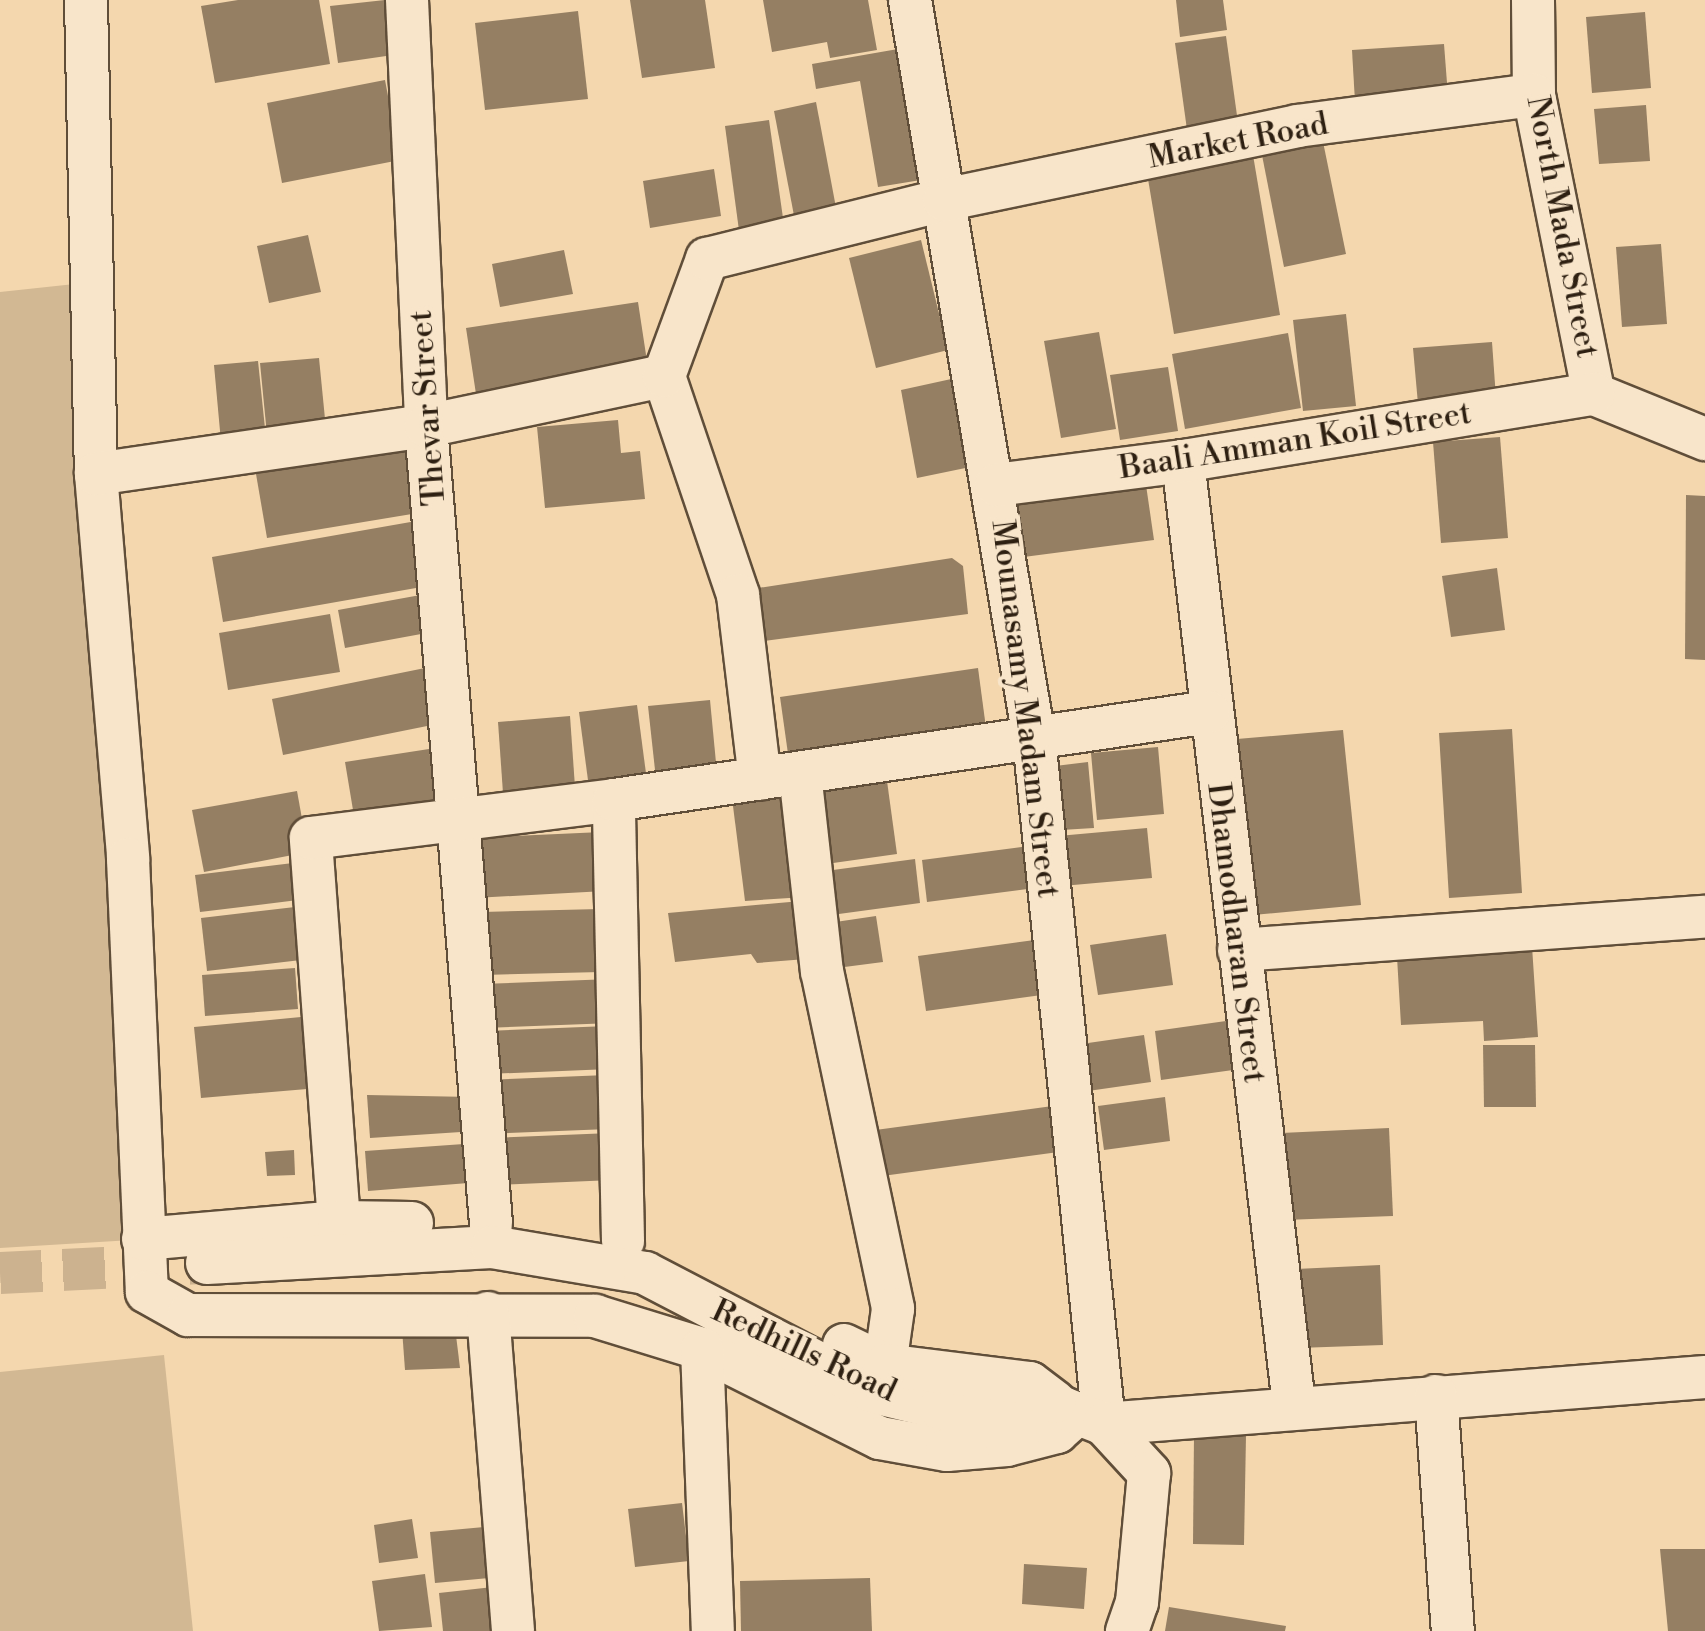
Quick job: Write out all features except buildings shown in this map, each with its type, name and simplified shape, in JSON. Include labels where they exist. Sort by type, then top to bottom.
[{"type":"street","points":[[86,0],[96,474],[128,859],[147,1292],[188,1315],[595,1316],[702,1349],[880,1438],[946,1450],[1007,1446],[1057,1432],[1081,1415]]},
{"type":"street","name":"Thevar Street","points":[[407,0],[426,426],[491,1224]]},
{"type":"street","name":"Mounasamy Madam Street","points":[[910,0],[996,484],[1034,738],[1081,1415]]},
{"type":"street","name":"North Mada Street","points":[[1533,0],[1534,95],[1594,394]]},
{"type":"street","name":"Market Road","points":[[664,376],[707,259],[944,200],[1297,126],[1534,95]]},
{"type":"street","points":[[96,474],[426,426],[664,376],[738,595],[780,776],[886,1262],[893,1309],[885,1365]]},
{"type":"street","points":[[1594,394],[1705,438]]},
{"type":"street","name":"Baali Amman Koil Street","points":[[996,484],[1184,461],[1594,394]]},
{"type":"street","name":"Dhamodharan Street","points":[[1184,461],[1209,712],[1294,1404]]},
{"type":"street","points":[[339,1222],[312,838],[460,816],[614,800],[1209,712]]},
{"type":"street","points":[[614,800],[623,1242]]},
{"type":"street","points":[[1239,950],[1705,916]]},
{"type":"street","points":[[144,1239],[339,1222],[491,1224],[623,1242],[885,1365],[1030,1383],[1081,1415],[1149,1473],[1137,1602],[1128,1631]]},
{"type":"street","name":"Redhills Road","points":[[207,1263],[492,1247],[644,1274],[874,1392],[940,1408],[1081,1415],[1436,1396],[1705,1376]]},
{"type":"street","points":[[488,1313],[514,1631]]},
{"type":"street","points":[[702,1349],[713,1631]]},
{"type":"street","points":[[1436,1396],[1452,1631]]},
{"type":"shaded area","points":[[84,283],[132,1240],[0,1248],[0,292]]},
{"type":"shaded area","points":[[164,1355],[193,1631],[0,1631],[0,1372]]},
{"type":"tunnel","points":[[0,1273],[207,1263]]}]
